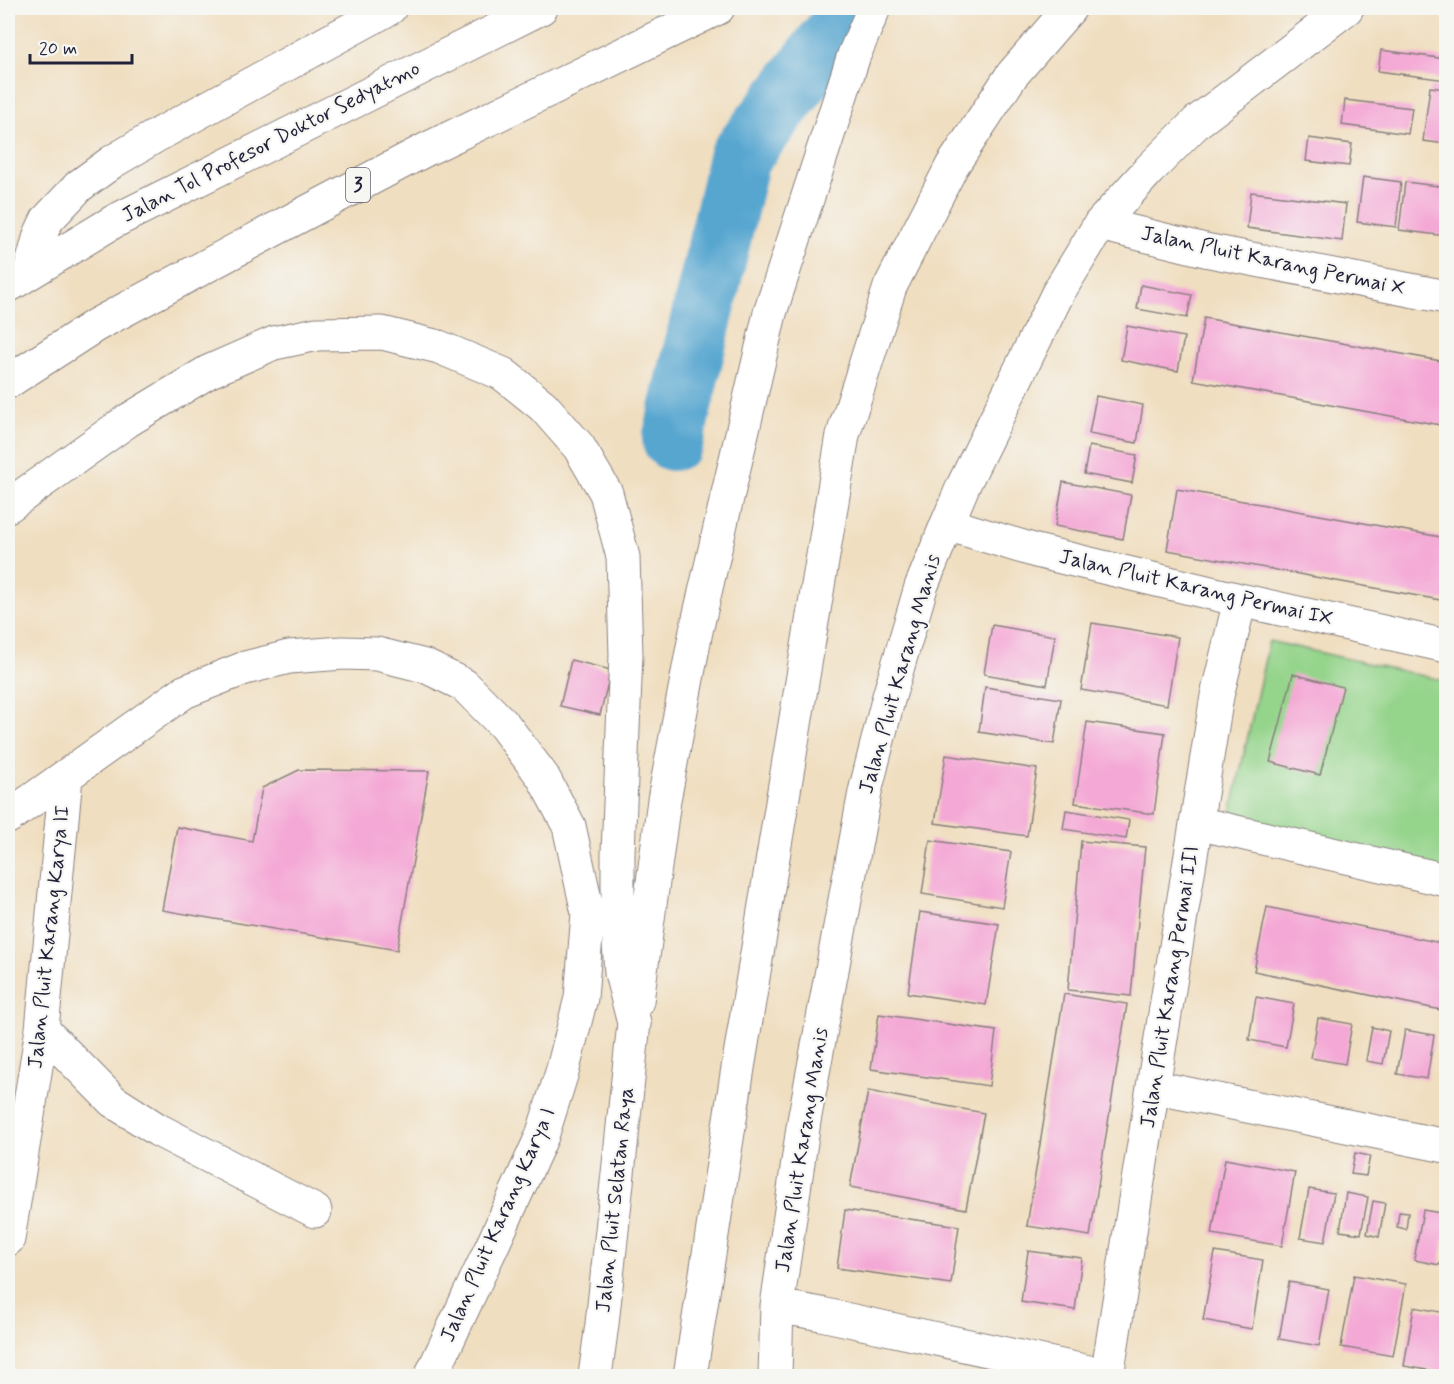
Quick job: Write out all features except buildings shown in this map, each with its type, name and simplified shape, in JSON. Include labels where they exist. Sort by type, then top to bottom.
[{"type":"main road","points":[[19,279],[47,220],[79,186],[154,136],[390,8]]},
{"type":"main road","name":"Jalan Tol Profesor Doktor Sedyatmo","points":[[19,279],[112,222],[541,8]]},
{"type":"main road","name":"3","points":[[8,382],[96,325],[279,226],[425,150],[718,8]]},
{"type":"main road","name":"Jalan Pluit Selatan Raya","points":[[595,1377],[634,1023],[664,800],[696,631],[770,313],[854,55],[874,8]]},
{"type":"main road","points":[[690,1377],[742,1045],[843,435],[890,287],[952,166],[1012,75],[1070,8]]},
{"type":"main road","name":"Jalan Pluit Karang Manis","points":[[775,1377],[777,1306],[804,1121],[865,792],[888,700],[921,587],[947,524],[963,486],[1058,293],[1100,224],[1197,122],[1347,8]]},
{"type":"main road","name":"Jalan Pluit Karang Permai X","points":[[1100,224],[1205,250],[1446,297]]},
{"type":"main road","points":[[8,506],[127,421],[208,372],[274,343],[317,334],[382,333],[439,347],[503,374],[543,406],[579,447],[606,493],[623,557],[626,655],[618,854],[618,928],[621,973],[634,1023]]},
{"type":"main road","name":"Jalan Pluit Karang Permai IX","points":[[947,524],[1036,550],[1240,600],[1446,646]]},
{"type":"main road","name":"Jalan Pluit Karang Permai III","points":[[1107,1377],[1217,696],[1240,600]]},
{"type":"main road","name":"Jalan Pluit Karang Karya I","points":[[8,817],[184,692],[245,668],[289,657],[343,653],[377,654],[425,666],[464,685],[504,725],[543,777],[569,826],[588,913],[581,998],[542,1136],[431,1377]]},
{"type":"main road","name":"Jalan Pluit Karang Karya II","points":[[8,1239],[42,1029],[66,777]]},
{"type":"main road","points":[[1197,823],[1446,880]]},
{"type":"main road","points":[[42,1029],[113,1101],[158,1130],[315,1210]]},
{"type":"main road","points":[[1153,1088],[1446,1146]]},
{"type":"main road","points":[[777,1306],[1107,1377]]},
{"type":"green space","points":[[1269,641],[1446,681],[1446,875],[1228,826]]},
{"type":"waterway","points":[[673,440],[739,158],[854,8]]}]
